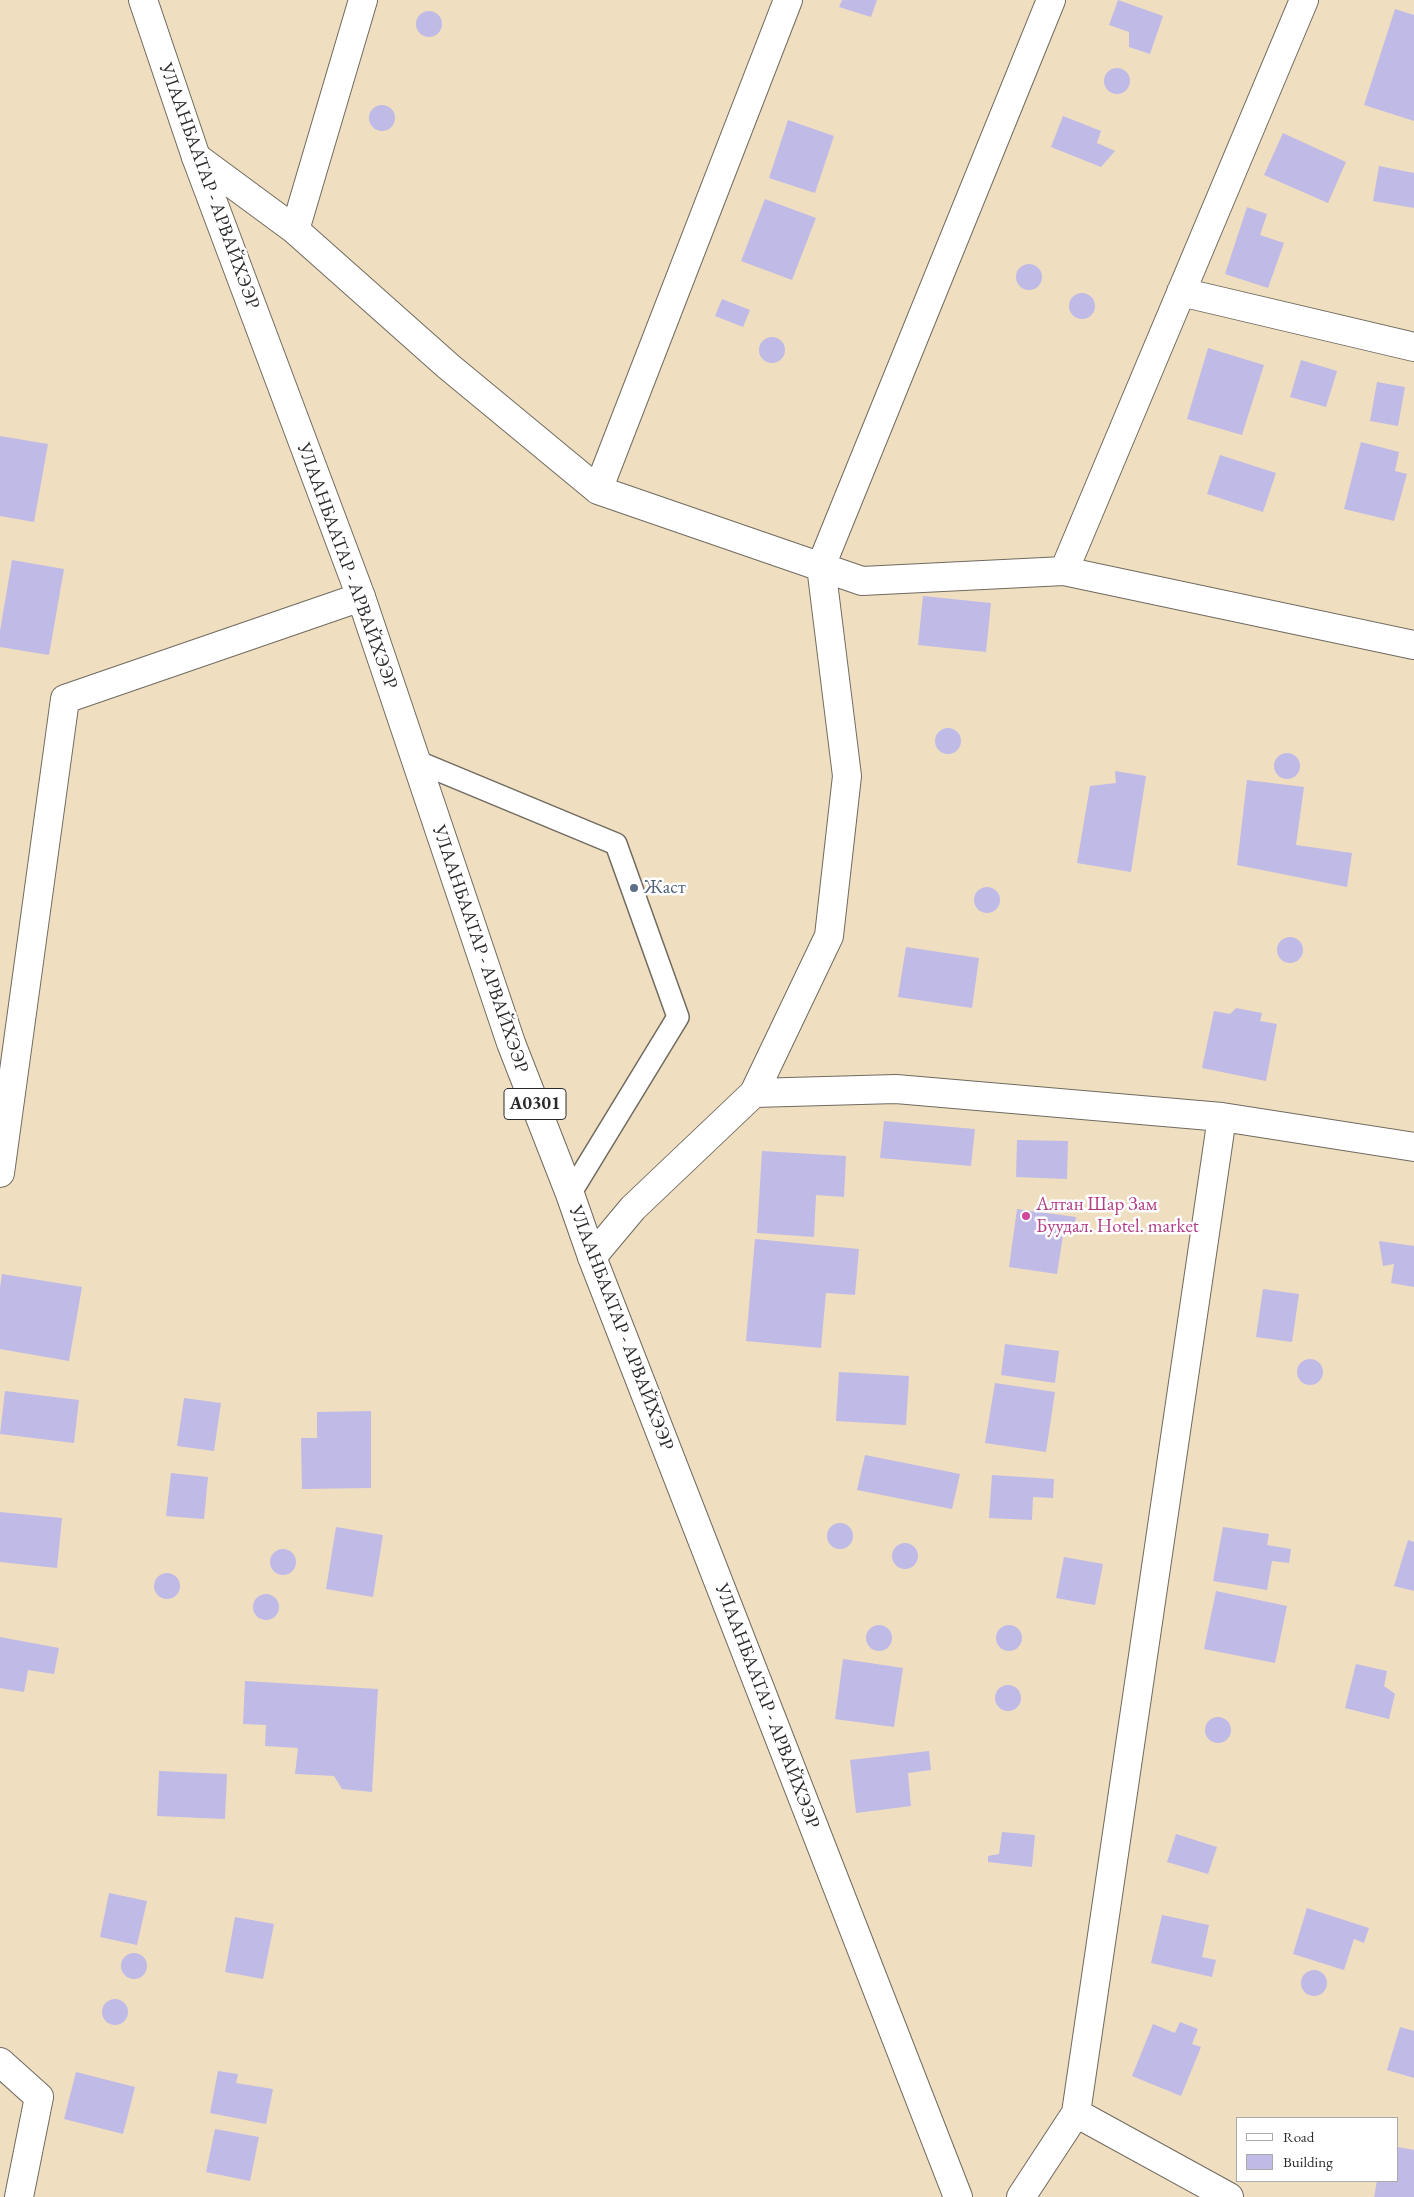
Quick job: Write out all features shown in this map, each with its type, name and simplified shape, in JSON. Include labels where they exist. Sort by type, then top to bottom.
[{"type":"main road","points":[[129,0],[152,26]]},
{"type":"main road","name":"УЛААНБААТАР - АРВАЙХЭЭР","points":[[143,0],[196,157],[361,598],[511,1043],[570,1194],[592,1257],[958,2197]]},
{"type":"main road","points":[[295,230],[363,0]]},
{"type":"main road","points":[[598,490],[788,0]]},
{"type":"main road","points":[[592,1257],[633,1208],[754,1093],[829,936],[847,776],[821,566],[1052,0]]},
{"type":"main road","points":[[1064,571],[1304,0]]},
{"type":"main road","points":[[196,157],[295,230],[448,366],[598,490],[862,581],[1064,571],[1414,645]]},
{"type":"main road","points":[[1181,292],[1414,347]]},
{"type":"main road","points":[[0,1173],[65,699],[361,598]]},
{"type":"main road","points":[[754,1093],[896,1089],[1222,1117],[1414,1147]]},
{"type":"main road","points":[[1021,2197],[1076,2113],[1222,1117]]},
{"type":"main road","points":[[0,2062],[40,2097],[20,2197]]},
{"type":"main road","points":[[1076,2113],[1229,2197]]},
{"type":"lane","points":[[416,762],[616,844],[678,1017],[570,1194]]},
{"type":"building","points":[[842,0],[877,0],[871,17],[839,7]]},
{"type":"building","points":[[1118,0],[1163,16],[1150,54],[1129,47],[1129,32],[1109,25]]},
{"type":"building","points":[[1395,9],[1414,15],[1414,121],[1364,105]]},
{"type":"building","points":[[429,11],[438,15],[442,24],[438,33],[429,37],[420,33],[416,24],[420,15]]},
{"type":"building","points":[[1117,68],[1126,72],[1130,81],[1126,90],[1117,94],[1108,90],[1104,81],[1108,72]]},
{"type":"building","points":[[382,105],[391,109],[395,118],[391,127],[382,131],[373,127],[369,118],[373,109]]},
{"type":"building","points":[[1063,116],[1101,131],[1097,143],[1115,151],[1101,167],[1051,147]]},
{"type":"building","points":[[788,120],[834,136],[815,193],[769,178]]},
{"type":"building","points":[[1283,133],[1346,162],[1328,203],[1264,175]]},
{"type":"building","points":[[1379,166],[1414,173],[1414,208],[1373,201]]},
{"type":"building","points":[[765,199],[816,218],[792,280],[741,261]]},
{"type":"building","points":[[1247,207],[1267,214],[1260,235],[1284,243],[1268,288],[1225,274]]},
{"type":"building","points":[[1029,264],[1038,268],[1042,277],[1038,286],[1029,290],[1020,286],[1016,277],[1020,268]]},
{"type":"building","points":[[1082,293],[1091,297],[1095,306],[1091,315],[1082,319],[1073,315],[1069,306],[1073,297]]},
{"type":"building","points":[[722,299],[750,310],[743,327],[715,316]]},
{"type":"building","points":[[772,337],[781,341],[785,350],[781,359],[772,363],[763,359],[759,350],[763,341]]},
{"type":"building","points":[[1208,348],[1264,365],[1242,435],[1187,419]]},
{"type":"building","points":[[1301,360],[1337,371],[1326,407],[1290,397]]},
{"type":"building","points":[[1377,382],[1405,387],[1398,426],[1370,421]]},
{"type":"building","points":[[0,436],[48,444],[34,522],[0,516]]},
{"type":"building","points":[[1361,442],[1399,452],[1395,471],[1407,474],[1394,521],[1344,509]]},
{"type":"building","points":[[1220,455],[1276,473],[1263,512],[1207,494]]},
{"type":"building","points":[[12,560],[64,569],[49,655],[0,647],[0,631]]},
{"type":"building","points":[[923,596],[991,603],[986,652],[918,645]]},
{"type":"building","points":[[948,728],[957,732],[961,741],[957,750],[948,754],[939,750],[935,741],[939,732]]},
{"type":"building","points":[[1287,753],[1296,757],[1300,766],[1296,775],[1287,779],[1278,775],[1274,766],[1278,757]]},
{"type":"building","points":[[1115,771],[1146,776],[1131,872],[1077,863],[1090,786],[1116,783]]},
{"type":"building","points":[[1247,780],[1304,787],[1296,845],[1352,853],[1347,887],[1237,865]]},
{"type":"building","points":[[987,887],[996,891],[1000,900],[996,909],[987,913],[978,909],[974,900],[978,891]]},
{"type":"building","points":[[1290,937],[1299,941],[1303,950],[1299,959],[1290,963],[1281,959],[1277,950],[1281,941]]},
{"type":"building","points":[[906,947],[979,958],[972,1008],[898,997]]},
{"type":"building","points":[[1236,1008],[1262,1013],[1260,1021],[1277,1024],[1266,1081],[1202,1068],[1214,1011],[1230,1014]]},
{"type":"building","points":[[884,1121],[975,1129],[971,1166],[880,1158]]},
{"type":"building","points":[[1017,1140],[1068,1141],[1067,1179],[1016,1177]]},
{"type":"building","points":[[762,1151],[846,1156],[844,1197],[816,1195],[814,1237],[757,1233]]},
{"type":"building","points":[[1017,1209],[1076,1217],[1074,1231],[1064,1229],[1057,1274],[1009,1267]]},
{"type":"building","points":[[755,1239],[859,1249],[855,1295],[826,1293],[821,1348],[746,1341]]},
{"type":"building","points":[[1379,1241],[1414,1246],[1414,1287],[1391,1283],[1394,1264],[1383,1266]]},
{"type":"building","points":[[2,1274],[82,1287],[69,1361],[0,1349],[0,1288]]},
{"type":"building","points":[[1263,1289],[1299,1294],[1292,1342],[1256,1337]]},
{"type":"building","points":[[1005,1344],[1059,1351],[1055,1383],[1001,1375]]},
{"type":"building","points":[[1310,1359],[1319,1363],[1323,1372],[1319,1381],[1310,1385],[1301,1381],[1297,1372],[1301,1363]]},
{"type":"building","points":[[839,1372],[909,1376],[906,1425],[836,1421]]},
{"type":"building","points":[[995,1383],[1055,1392],[1046,1452],[985,1443]]},
{"type":"building","points":[[5,1391],[79,1400],[74,1443],[0,1434]]},
{"type":"building","points":[[184,1398],[221,1403],[214,1451],[177,1446]]},
{"type":"building","points":[[371,1411],[371,1488],[302,1489],[301,1438],[317,1438],[317,1412]]},
{"type":"building","points":[[865,1455],[960,1474],[952,1509],[857,1490]]},
{"type":"building","points":[[171,1473],[208,1477],[204,1519],[166,1516]]},
{"type":"building","points":[[992,1475],[1054,1479],[1053,1498],[1033,1497],[1032,1520],[989,1518]]},
{"type":"building","points":[[0,1512],[62,1518],[57,1568],[0,1562]]},
{"type":"building","points":[[840,1523],[849,1527],[853,1536],[849,1545],[840,1549],[831,1545],[827,1536],[831,1527]]},
{"type":"building","points":[[336,1527],[383,1535],[373,1597],[326,1589]]},
{"type":"building","points":[[1223,1527],[1269,1534],[1267,1545],[1291,1549],[1289,1563],[1272,1561],[1267,1590],[1213,1581]]},
{"type":"building","points":[[1408,1540],[1414,1542],[1414,1591],[1394,1586]]},
{"type":"building","points":[[905,1543],[914,1547],[918,1556],[914,1565],[905,1569],[896,1565],[892,1556],[896,1547]]},
{"type":"building","points":[[283,1549],[292,1553],[296,1562],[292,1571],[283,1575],[274,1571],[270,1562],[274,1553]]},
{"type":"building","points":[[1064,1557],[1103,1564],[1095,1605],[1056,1598]]},
{"type":"building","points":[[167,1573],[176,1577],[180,1586],[176,1595],[167,1599],[158,1595],[154,1586],[158,1577]]},
{"type":"building","points":[[1216,1591],[1287,1606],[1275,1663],[1204,1649]]},
{"type":"building","points":[[266,1594],[275,1598],[279,1607],[275,1616],[266,1620],[257,1616],[253,1607],[257,1598]]},
{"type":"building","points":[[879,1625],[888,1629],[892,1638],[888,1647],[879,1651],[870,1647],[866,1638],[870,1629]]},
{"type":"building","points":[[1009,1625],[1018,1629],[1022,1638],[1018,1647],[1009,1651],[1000,1647],[996,1638],[1000,1629]]},
{"type":"building","points":[[0,1637],[59,1648],[54,1674],[28,1670],[24,1692],[0,1688]]},
{"type":"building","points":[[843,1659],[903,1668],[894,1727],[835,1719]]},
{"type":"building","points":[[1356,1664],[1387,1671],[1384,1686],[1395,1694],[1389,1719],[1345,1708]]},
{"type":"building","points":[[245,1681],[378,1689],[372,1792],[342,1789],[334,1776],[295,1774],[298,1748],[265,1746],[266,1725],[243,1724]]},
{"type":"building","points":[[1008,1685],[1017,1689],[1021,1698],[1017,1707],[1008,1711],[999,1707],[995,1698],[999,1689]]},
{"type":"building","points":[[1218,1717],[1227,1721],[1231,1730],[1227,1739],[1218,1743],[1209,1739],[1205,1730],[1209,1721]]},
{"type":"building","points":[[929,1751],[931,1770],[908,1773],[911,1806],[856,1813],[850,1760]]},
{"type":"building","points":[[159,1771],[227,1774],[225,1819],[157,1816]]},
{"type":"building","points":[[1002,1832],[1035,1835],[1032,1867],[988,1862],[988,1856],[999,1854]]},
{"type":"building","points":[[1176,1834],[1217,1847],[1208,1874],[1167,1862]]},
{"type":"building","points":[[109,1893],[147,1901],[137,1945],[100,1937]]},
{"type":"building","points":[[1307,1908],[1369,1928],[1364,1943],[1354,1939],[1344,1970],[1293,1954]]},
{"type":"building","points":[[1162,1915],[1209,1925],[1202,1957],[1216,1960],[1212,1977],[1151,1963]]},
{"type":"building","points":[[235,1917],[274,1924],[263,1979],[225,1972]]},
{"type":"building","points":[[134,1953],[143,1957],[147,1966],[143,1975],[134,1979],[125,1975],[121,1966],[125,1957]]},
{"type":"building","points":[[1314,1970],[1323,1974],[1327,1983],[1323,1992],[1314,1996],[1305,1992],[1301,1983],[1305,1974]]},
{"type":"building","points":[[115,1999],[124,2003],[128,2012],[124,2021],[115,2025],[106,2021],[102,2012],[106,2003]]},
{"type":"building","points":[[1180,2022],[1198,2029],[1192,2044],[1201,2047],[1181,2096],[1132,2076],[1153,2024],[1175,2033]]},
{"type":"building","points":[[1400,2027],[1414,2031],[1414,2078],[1387,2070]]},
{"type":"building","points":[[218,2071],[238,2074],[236,2083],[273,2089],[266,2124],[210,2113]]},
{"type":"building","points":[[76,2072],[135,2087],[123,2134],[64,2119]]},
{"type":"building","points":[[215,2129],[259,2137],[250,2181],[206,2172]]},
{"type":"building","points":[[1399,2147],[1414,2150],[1414,2197],[1374,2197],[1377,2182],[1399,2182]]},
{"type":"place","name":"Жаст","points":[[634,888]]},
{"type":"place","name":"Алтан Шар Зам Буудал. Hotel. market","points":[[1026,1216]]}]
